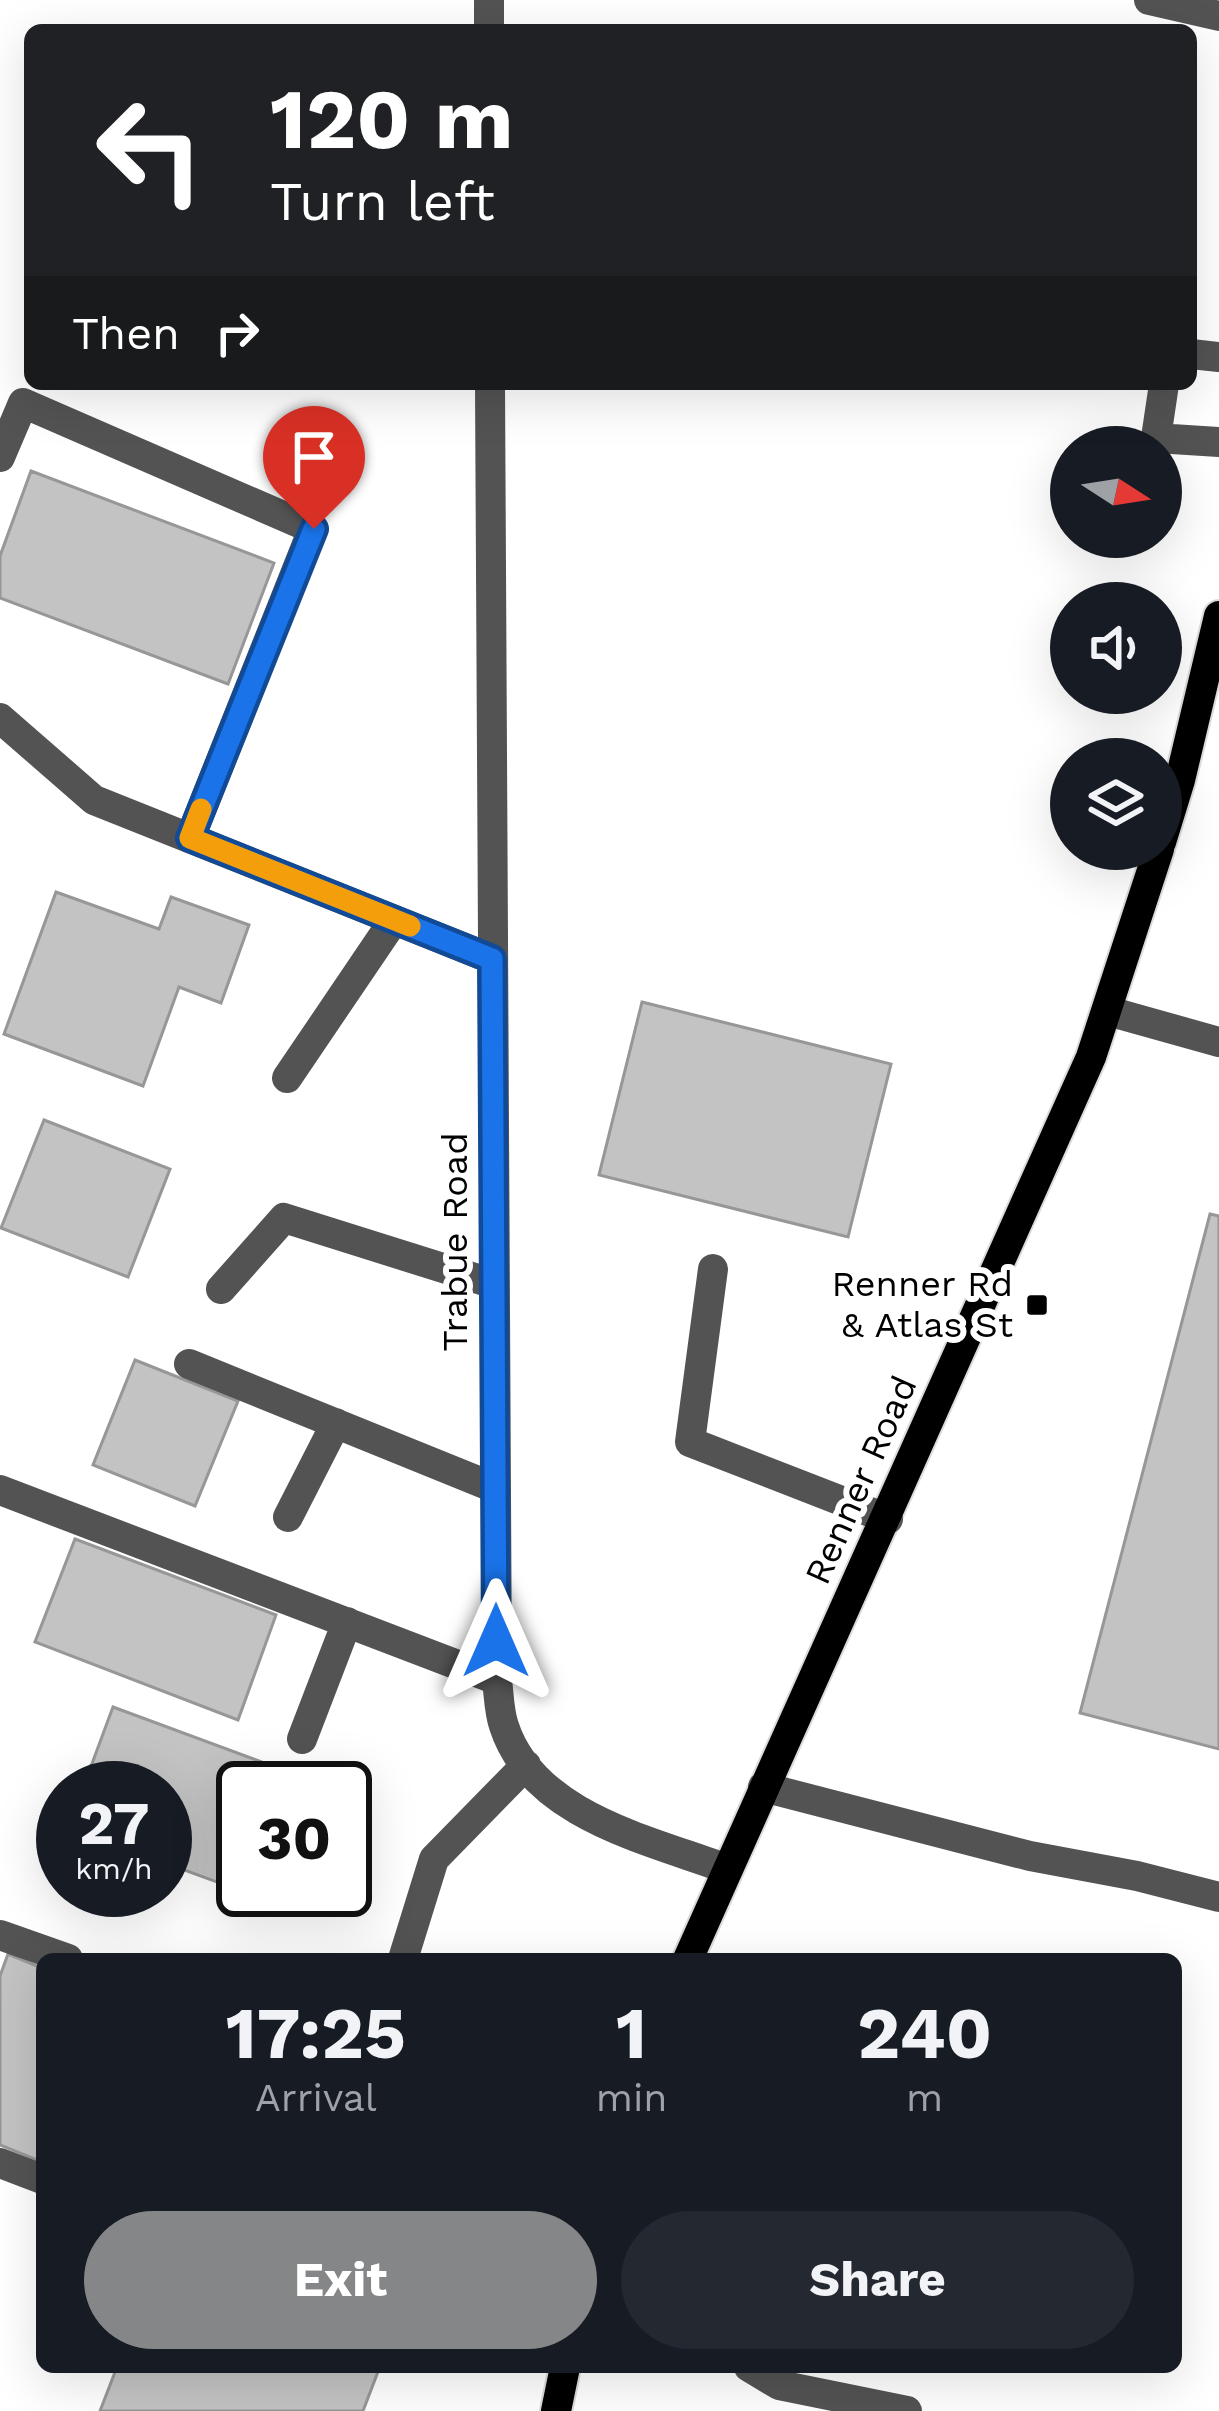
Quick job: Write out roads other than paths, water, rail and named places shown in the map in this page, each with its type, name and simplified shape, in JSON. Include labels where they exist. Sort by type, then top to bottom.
[{"type":"main road","name":"Renner Road","points":[[1182,772],[1219,616]]},
{"type":"main road","name":"Renner Road","points":[[727,1869],[888,1519],[1091,1057],[1152,870]]},
{"type":"main road","points":[[691,1953],[727,1869]]},
{"type":"main road","points":[[556,2411],[564,2373]]},
{"type":"street","points":[[1149,0],[1219,16]]},
{"type":"street","name":"Trabue Road","points":[[490,390],[496,1680],[504,1728],[526,1765],[558,1798],[597,1820],[727,1869]]},
{"type":"street","points":[[1157,426],[1162,390]]},
{"type":"street","points":[[0,457],[23,403],[314,529],[190,838]]},
{"type":"street","points":[[1182,442],[1219,442]]},
{"type":"street","points":[[0,718],[94,800],[492,959]]},
{"type":"street","points":[[287,1078],[394,920]]},
{"type":"street","points":[[1108,1011],[1219,1042]]},
{"type":"street","points":[[221,1288],[284,1218],[494,1284]]},
{"type":"street","points":[[713,1269],[690,1442],[888,1519]]},
{"type":"street","points":[[189,1364],[495,1487]]},
{"type":"street","points":[[288,1517],[336,1424]]},
{"type":"street","points":[[0,1490],[496,1680]]},
{"type":"street","points":[[302,1739],[347,1622]]},
{"type":"street","points":[[405,1953],[434,1859],[526,1765]]},
{"type":"street","points":[[764,1787],[1030,1856],[1219,1897]]},
{"type":"street","points":[[0,1935],[51,1953]]},
{"type":"street","points":[[0,2163],[36,2177]]},
{"type":"street","points":[[754,2373],[777,2398],[908,2411]]},
{"type":"place","name":"Renner Rd & Atlas St","points":[[1037,1305]]}]
